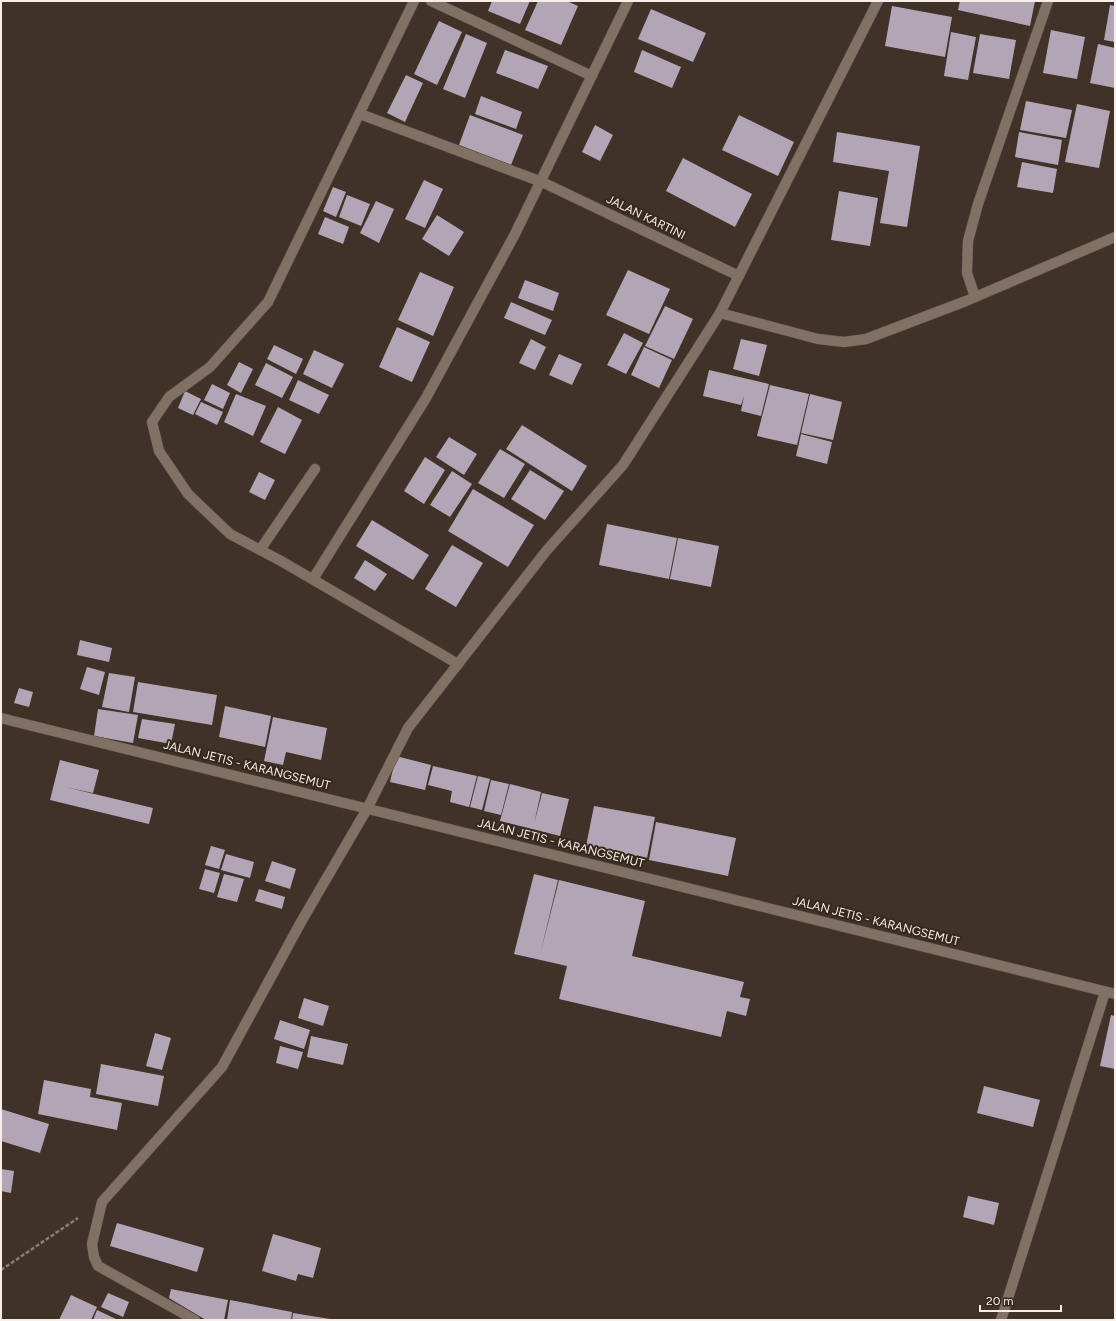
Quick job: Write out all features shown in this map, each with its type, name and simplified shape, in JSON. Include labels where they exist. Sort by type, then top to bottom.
[{"type":"street","points":[[414,1],[268,302],[210,367],[169,397],[152,422],[159,451],[188,494],[230,534],[312,579],[458,664]]},
{"type":"street","points":[[431,1],[592,76]]},
{"type":"street","points":[[312,579],[426,398],[542,182],[628,1]]},
{"type":"street","points":[[195,1320],[98,1266],[94,1257],[92,1244],[102,1202],[222,1067],[300,922],[367,808],[408,728],[547,550],[623,465],[720,313],[878,1]]},
{"type":"street","points":[[975,297],[967,273],[968,241],[978,204],[1048,1]]},
{"type":"street","name":"JALAN KARTINI","points":[[360,114],[542,182],[739,276]]},
{"type":"street","points":[[720,313],[818,339],[844,342],[866,339],[975,297],[1115,237]]},
{"type":"street","points":[[260,550],[315,469]]},
{"type":"street","name":"JALAN JETIS - KARANGSEMUT","points":[[1,718],[1110,993]]},
{"type":"street","points":[[1000,1320],[1110,993]]},
{"type":"path","points":[[1,1270],[102,1202]]},
{"type":"building","points":[[492,1],[530,1],[520,24],[488,11]]},
{"type":"building","points":[[538,1],[567,1],[578,6],[561,45],[525,30]]},
{"type":"building","points":[[960,1],[1035,1],[1030,26],[958,10]]},
{"type":"building","points":[[1110,5],[1115,6],[1115,42],[1104,40]]},
{"type":"building","points":[[892,6],[952,17],[945,57],[885,46]]},
{"type":"building","points":[[651,9],[706,33],[693,62],[638,39]]},
{"type":"building","points":[[439,21],[462,32],[437,85],[414,74]]},
{"type":"building","points":[[1051,30],[1085,37],[1077,79],[1043,73]]},
{"type":"building","points":[[951,32],[976,37],[968,80],[944,76]]},
{"type":"building","points":[[466,34],[487,43],[465,98],[443,89]]},
{"type":"building","points":[[980,34],[1016,40],[1009,79],[973,73]]},
{"type":"building","points":[[1098,44],[1115,48],[1115,88],[1090,83]]},
{"type":"building","points":[[505,50],[548,66],[538,89],[496,73]]},
{"type":"building","points":[[642,50],[681,67],[672,88],[634,72]]},
{"type":"building","points":[[406,75],[423,83],[405,122],[387,113]]},
{"type":"building","points":[[481,96],[522,112],[516,129],[475,114]]},
{"type":"building","points":[[1026,101],[1072,110],[1066,138],[1020,130]]},
{"type":"building","points":[[1077,104],[1110,111],[1099,168],[1065,162]]},
{"type":"building","points":[[470,115],[523,135],[511,165],[459,145]]},
{"type":"building","points":[[739,115],[794,142],[778,176],[722,150]]},
{"type":"building","points":[[595,125],[613,135],[600,161],[582,152]]},
{"type":"building","points":[[837,132],[920,146],[907,227],[880,223],[889,171],[833,162]]},
{"type":"building","points":[[1019,132],[1062,140],[1058,165],[1015,157]]},
{"type":"building","points":[[683,158],[752,194],[735,227],[666,191]]},
{"type":"building","points":[[1022,162],[1057,169],[1053,193],[1017,187]]},
{"type":"building","points":[[424,180],[443,189],[425,228],[405,219]]},
{"type":"building","points":[[333,187],[346,192],[336,217],[323,211]]},
{"type":"building","points":[[839,191],[878,198],[870,246],[831,240]]},
{"type":"building","points":[[347,195],[370,204],[361,226],[339,217]]},
{"type":"building","points":[[376,201],[394,209],[379,243],[360,233]]},
{"type":"building","points":[[437,215],[464,232],[449,256],[422,239]]},
{"type":"building","points":[[325,217],[349,227],[343,244],[318,234]]},
{"type":"building","points":[[628,270],[670,289],[649,334],[606,315]]},
{"type":"building","points":[[420,272],[454,287],[433,336],[398,320]]},
{"type":"building","points":[[525,280],[559,293],[553,311],[518,298]]},
{"type":"building","points":[[511,302],[552,320],[545,335],[504,318]]},
{"type":"building","points":[[665,306],[693,319],[674,359],[645,346]]},
{"type":"building","points":[[397,327],[430,342],[412,382],[379,367]]},
{"type":"building","points":[[624,333],[643,343],[626,374],[607,365]]},
{"type":"building","points":[[531,339],[546,347],[535,370],[519,363]]},
{"type":"building","points":[[741,339],[767,345],[759,376],[733,369]]},
{"type":"building","points":[[274,345],[303,359],[296,374],[267,359]]},
{"type":"building","points":[[644,347],[672,360],[659,388],[631,375]]},
{"type":"building","points":[[314,350],[344,364],[332,388],[303,374]]},
{"type":"building","points":[[559,354],[582,364],[572,385],[549,375]]},
{"type":"building","points":[[239,362],[253,369],[241,393],[227,385]]},
{"type":"building","points":[[266,363],[293,377],[282,398],[255,385]]},
{"type":"building","points":[[709,370],[769,384],[761,416],[741,411],[744,396],[741,405],[703,396]]},
{"type":"building","points":[[298,380],[329,395],[319,414],[289,400]]},
{"type":"building","points":[[212,384],[230,393],[223,409],[204,400]]},
{"type":"building","points":[[770,385],[809,394],[797,445],[757,436]]},
{"type":"building","points":[[185,391],[201,399],[193,415],[178,408]]},
{"type":"building","points":[[236,394],[266,406],[253,436],[224,422]]},
{"type":"building","points":[[810,394],[842,402],[833,440],[801,433]]},
{"type":"building","points":[[201,402],[223,412],[217,425],[195,414]]},
{"type":"building","points":[[278,407],[302,420],[285,454],[260,442]]},
{"type":"building","points":[[522,425],[587,466],[572,491],[506,449]]},
{"type":"building","points":[[801,434],[832,442],[827,464],[796,456]]},
{"type":"building","points":[[449,437],[477,454],[464,475],[436,457]]},
{"type":"building","points":[[500,449],[525,464],[504,498],[478,483]]},
{"type":"building","points":[[425,457],[445,470],[424,504],[404,491]]},
{"type":"building","points":[[530,470],[564,491],[545,520],[511,499]]},
{"type":"building","points":[[452,471],[472,484],[450,517],[430,505]]},
{"type":"building","points":[[259,472],[275,480],[265,500],[249,492]]},
{"type":"building","points":[[473,489],[534,525],[508,567],[448,531]]},
{"type":"building","points":[[372,520],[429,555],[413,580],[356,546]]},
{"type":"building","points":[[607,524],[677,538],[669,579],[599,565]]},
{"type":"building","points":[[678,538],[719,546],[711,587],[670,579]]},
{"type":"building","points":[[452,545],[483,563],[456,607],[425,589]]},
{"type":"building","points":[[365,560],[387,574],[375,591],[354,578]]},
{"type":"building","points":[[80,640],[112,648],[109,662],[77,655]]},
{"type":"building","points":[[87,667],[105,672],[99,695],[80,689]]},
{"type":"building","points":[[109,673],[135,677],[129,712],[102,707]]},
{"type":"building","points":[[138,682],[217,695],[212,725],[133,712]]},
{"type":"building","points":[[19,688],[33,692],[29,707],[14,703]]},
{"type":"building","points":[[225,706],[271,716],[265,747],[219,737]]},
{"type":"building","points":[[98,709],[138,715],[133,743],[94,736]]},
{"type":"building","points":[[273,717],[327,728],[321,760],[286,752],[283,765],[264,761]]},
{"type":"building","points":[[142,719],[175,724],[171,744],[138,738]]},
{"type":"building","points":[[396,756],[431,765],[425,790],[390,782]]},
{"type":"building","points":[[60,760],[99,770],[93,793],[65,787],[153,808],[149,824],[50,800]]},
{"type":"building","points":[[433,766],[477,776],[469,807],[450,802],[452,791],[428,785]]},
{"type":"building","points":[[478,776],[490,779],[482,810],[470,807]]},
{"type":"building","points":[[491,780],[509,784],[501,815],[484,811]]},
{"type":"building","points":[[510,784],[541,792],[534,824],[542,793],[569,799],[560,836],[500,821]]},
{"type":"building","points":[[594,806],[655,817],[647,858],[586,846]]},
{"type":"building","points":[[656,822],[736,838],[728,876],[649,860]]},
{"type":"building","points":[[211,846],[225,850],[219,869],[205,865]]},
{"type":"building","points":[[226,854],[254,862],[250,878],[221,870]]},
{"type":"building","points":[[272,861],[296,869],[290,889],[265,881]]},
{"type":"building","points":[[205,869],[220,873],[214,893],[199,889]]},
{"type":"building","points":[[224,874],[244,879],[237,902],[217,897]]},
{"type":"building","points":[[534,874],[558,880],[540,955],[559,880],[645,901],[632,956],[744,982],[740,997],[750,999],[746,1016],[727,1011],[721,1037],[559,999],[567,966],[514,954]]},
{"type":"building","points":[[259,889],[285,897],[282,909],[255,901]]},
{"type":"building","points":[[304,998],[329,1006],[323,1026],[298,1018]]},
{"type":"building","points":[[1111,1015],[1115,1016],[1115,1069],[1100,1066]]},
{"type":"building","points":[[280,1020],[310,1030],[304,1049],[274,1039]]},
{"type":"building","points":[[155,1033],[171,1038],[162,1070],[146,1066]]},
{"type":"building","points":[[311,1036],[348,1044],[343,1065],[307,1057]]},
{"type":"building","points":[[280,1046],[303,1052],[298,1069],[276,1063]]},
{"type":"building","points":[[101,1064],[164,1076],[158,1106],[96,1094]]},
{"type":"building","points":[[44,1080],[91,1089],[90,1097],[122,1103],[117,1130],[38,1114]]},
{"type":"building","points":[[984,1086],[1040,1100],[1033,1127],[977,1113]]},
{"type":"building","points":[[1,1109],[49,1124],[40,1153],[1,1141]]},
{"type":"building","points":[[1,1169],[14,1171],[11,1193],[1,1191]]},
{"type":"building","points":[[968,1196],[999,1203],[994,1225],[963,1217]]},
{"type":"building","points":[[117,1223],[204,1248],[197,1272],[110,1246]]},
{"type":"building","points":[[273,1234],[321,1248],[313,1278],[298,1274],[296,1281],[262,1271]]},
{"type":"building","points":[[171,1289],[228,1300],[224,1320],[206,1320],[169,1298]]},
{"type":"building","points":[[108,1293],[129,1302],[123,1317],[101,1307]]},
{"type":"building","points":[[71,1295],[97,1307],[91,1320],[59,1320]]},
{"type":"building","points":[[230,1300],[292,1312],[291,1320],[227,1320]]},
{"type":"building","points":[[97,1310],[118,1320],[93,1320]]},
{"type":"building","points":[[293,1313],[330,1319],[330,1320],[292,1320]]}]
